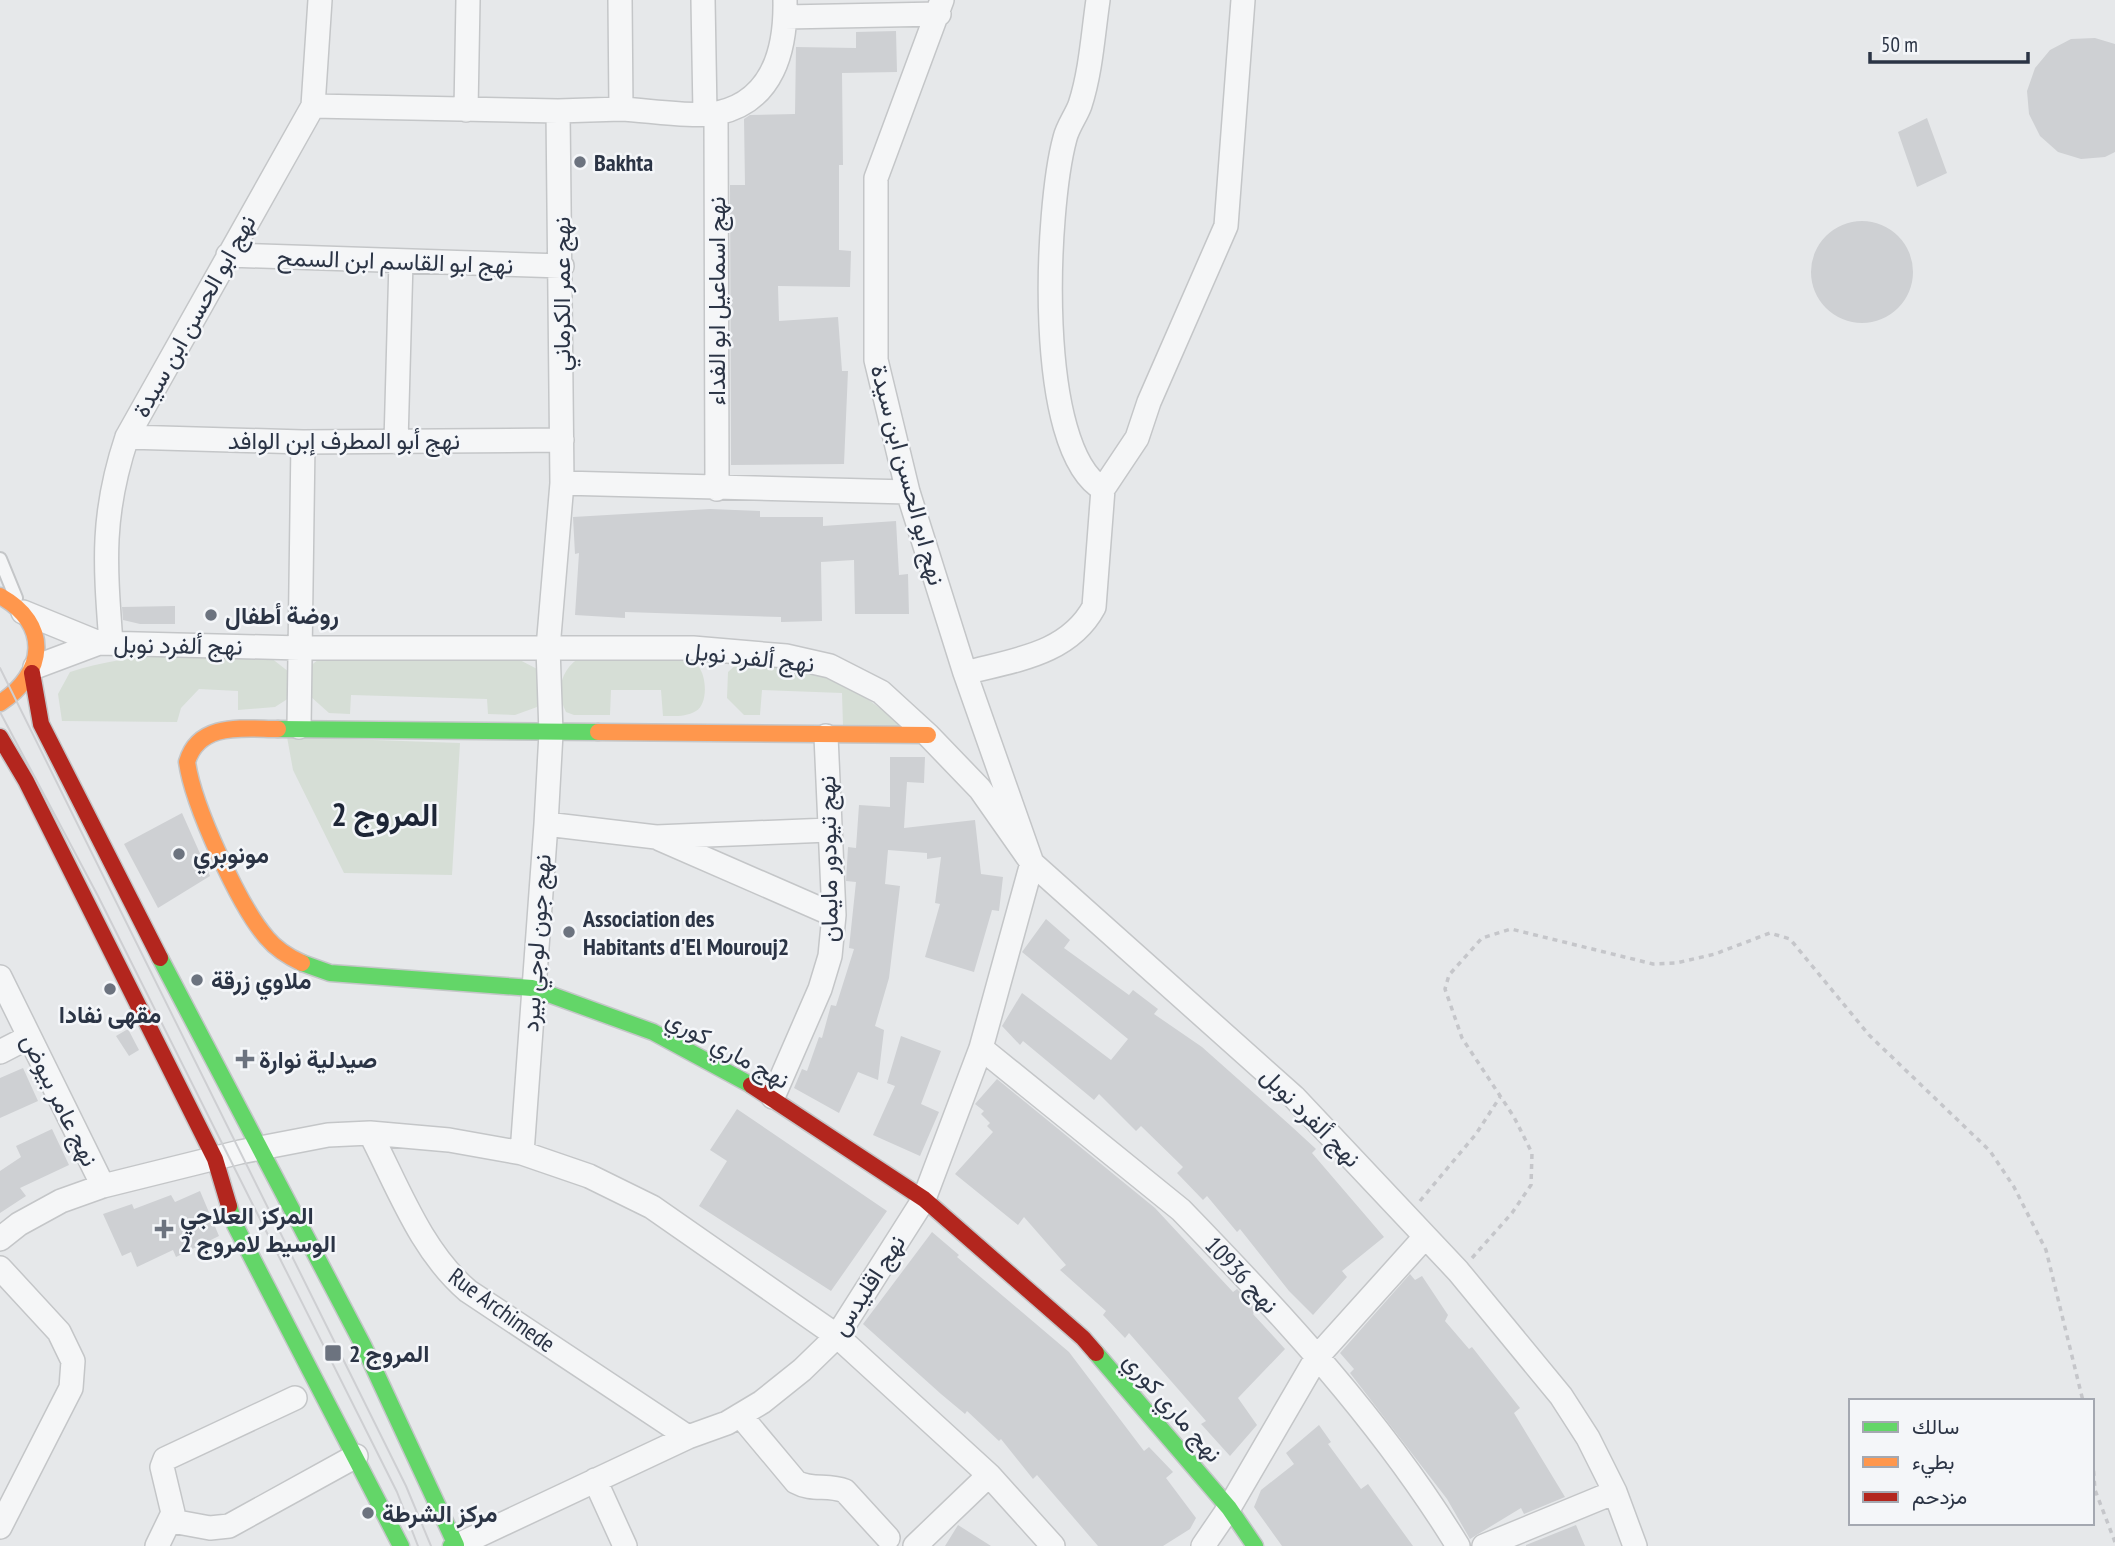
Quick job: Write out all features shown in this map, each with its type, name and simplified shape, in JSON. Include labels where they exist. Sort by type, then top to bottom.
[{"type":"street","name":"نهج ابو الحسن ابن سيدة","points":[[105,643],[107,519],[112,482],[127,437],[313,106],[320,0]]},
{"type":"street","points":[[466,110],[468,0]]},
{"type":"street","points":[[620,0],[621,109]]},
{"type":"street","name":"نهج اسماعيل ابو الفداء","points":[[704,0],[711,114],[718,489]]},
{"type":"street","points":[[1098,0],[1085,87],[1065,137],[1056,191],[1050,314],[1053,362],[1068,433],[1078,461],[1090,482],[1103,489]]},
{"type":"street","points":[[965,673],[1061,644],[1086,623],[1094,607],[1103,489],[1137,438],[1149,402],[1226,226],[1232,180],[1243,0]]},
{"type":"street","name":"نهج ابو الحسن ابن سيدة","points":[[941,7],[881,158],[876,178],[876,360],[908,492],[965,673],[1032,863]]},
{"type":"street","points":[[313,106],[558,111],[621,109],[711,114],[741,105],[758,93],[772,77],[780,56],[785,9],[941,7]]},
{"type":"street","name":"نهج عمر الكرماني","points":[[548,648],[562,483],[562,266],[558,111]]},
{"type":"street","name":"نهج ابو القاسم ابن السمح","points":[[228,255],[562,266]]},
{"type":"street","points":[[396,442],[401,261]]},
{"type":"street","name":"نهج أبو المطرف إبن الوافد","points":[[127,437],[303,442],[562,440]]},
{"type":"street","points":[[303,442],[299,727],[551,733],[928,735]]},
{"type":"street","points":[[562,483],[908,492]]},
{"type":"street","points":[[0,596],[22,610],[34,629],[37,648],[34,670],[41,724],[61,767],[114,874],[261,1149],[366,1355],[454,1545]]},
{"type":"street","name":"نهج ألفرد نوبل","points":[[22,610],[105,643],[300,648],[693,648],[797,658],[830,666],[881,692],[928,735],[980,789],[1032,863],[1294,1097],[1458,1271],[1561,1396],[1588,1438],[1615,1492],[1635,1546]]},
{"type":"street","name":"نهج ألفرد نوبل","points":[[34,670],[105,643]]},
{"type":"street","points":[[548,648],[551,733]]},
{"type":"street","points":[[0,703],[24,687],[34,670]]},
{"type":"street","name":"نهج ماري كوري","points":[[299,727],[225,729],[211,733],[194,745],[187,764],[194,791],[257,925],[277,948],[304,965],[330,973],[532,988],[653,1032],[773,1097],[924,1199],[1083,1338],[1230,1508],[1255,1546]]},
{"type":"street","name":"نهج جون لوجي بيرد","points":[[522,1153],[551,733]]},
{"type":"street","name":"نهج تيودور مايمان","points":[[773,1097],[820,989],[830,956],[834,915],[828,830],[826,736]]},
{"type":"street","points":[[0,737],[26,781],[215,1159],[235,1225],[401,1546]]},
{"type":"street","points":[[546,824],[656,837],[828,830]]},
{"type":"street","points":[[656,837],[834,915]]},
{"type":"street","name":"نهج اقليدس","points":[[454,1545],[740,1415],[802,1370],[837,1336],[924,1199],[981,1048],[1032,863]]},
{"type":"street","name":"نهج عامر بيوض","points":[[0,976],[103,1186]]},
{"type":"street","points":[[0,1052],[29,1037]]},
{"type":"street","name":"نهج 10936","points":[[981,1048],[1181,1210],[1317,1357],[1410,1473],[1458,1546]]},
{"type":"street","points":[[0,1239],[19,1224],[61,1201],[103,1186],[328,1135],[370,1133],[449,1139],[522,1153],[589,1176],[652,1207],[837,1336],[989,1475],[1053,1546]]},
{"type":"street","name":"Rue Archimede","points":[[370,1133],[430,1249],[447,1273],[468,1291],[688,1437]]},
{"type":"street","points":[[1203,1546],[1230,1508],[1317,1357],[1425,1237]]},
{"type":"street","points":[[0,1268],[59,1332],[73,1361],[71,1388],[0,1527]]},
{"type":"street","points":[[157,1546],[172,1521],[162,1467],[165,1459],[295,1398]]},
{"type":"street","points":[[740,1415],[796,1482],[807,1488],[836,1487],[845,1491],[888,1538]]},
{"type":"street","points":[[172,1521],[210,1528],[229,1526],[356,1455]]},
{"type":"street","points":[[915,1546],[989,1475]]},
{"type":"street","points":[[594,1480],[625,1546]]},
{"type":"street","points":[[1484,1546],[1615,1492]]},
{"type":"lane","points":[[0,559],[22,610]]},
{"type":"path","points":[[1458,1271],[1484,1247],[1531,1185],[1532,1153],[1462,1038],[1445,989],[1449,975],[1482,938],[1511,929],[1653,964],[1676,963],[1714,954],[1769,933],[1790,939],[1869,1035],[1990,1152],[2014,1187],[2046,1250],[2083,1399]]},
{"type":"path","points":[[1407,1217],[1476,1134],[1500,1097]]},
{"type":"path","points":[[2094,1477],[2095,1490],[2115,1542]]},
{"type":"shaded area","points":[[266,654],[289,672],[289,698],[275,707],[238,710],[238,691],[199,689],[181,708],[177,722],[62,721],[58,694],[70,672],[143,657]]},
{"type":"shaded area","points":[[324,655],[514,657],[541,671],[537,707],[515,715],[488,714],[487,699],[351,695],[350,714],[329,713],[310,696],[309,667]]},
{"type":"shaded area","points":[[583,656],[690,660],[697,664],[703,676],[703,702],[696,711],[688,714],[663,716],[661,690],[611,690],[610,715],[574,715],[566,712],[561,696],[562,680],[570,666]]},
{"type":"shaded area","points":[[741,660],[803,666],[847,684],[904,726],[843,726],[842,693],[762,690],[760,715],[744,715],[727,698],[728,672]]},
{"type":"shaded area","points":[[287,737],[460,743],[452,875],[344,873],[293,770]]},
{"type":"building","points":[[896,31],[897,72],[842,73],[843,165],[839,165],[839,250],[851,251],[850,287],[778,286],[779,321],[838,317],[842,371],[848,371],[844,464],[731,465],[730,185],[745,185],[744,119],[750,115],[795,114],[796,47],[856,48],[856,32]]},
{"type":"building","points":[[2095,38],[2115,44],[2115,152],[2105,157],[2081,159],[2058,152],[2040,136],[2029,114],[2027,91],[2035,68],[2050,50],[2071,39]]},
{"type":"building","points":[[1927,118],[1947,173],[1917,187],[1898,132]]},
{"type":"building","points":[[1862,221],[1882,225],[1898,236],[1909,252],[1913,272],[1909,292],[1898,308],[1882,319],[1862,323],[1842,319],[1826,308],[1815,292],[1811,272],[1815,252],[1826,236],[1842,225]]},
{"type":"building","points":[[710,509],[760,511],[760,517],[823,517],[823,526],[896,521],[899,575],[908,574],[909,614],[855,614],[854,560],[821,562],[822,621],[781,622],[781,617],[625,612],[625,618],[575,615],[579,553],[575,554],[573,517]]},
{"type":"building","points":[[175,606],[175,624],[140,624],[123,620],[122,607]]},
{"type":"building","points":[[890,757],[925,757],[924,783],[907,782],[904,828],[975,820],[981,874],[1003,877],[999,911],[992,910],[974,972],[925,957],[940,904],[935,903],[941,857],[927,859],[927,853],[888,850],[885,884],[900,886],[889,978],[875,1026],[884,1030],[878,1080],[858,1072],[839,1113],[794,1088],[802,1069],[807,1071],[819,1037],[822,1038],[831,1005],[836,1006],[854,949],[849,948],[856,882],[846,881],[848,847],[856,848],[859,805],[890,807]]},
{"type":"building","points":[[182,813],[210,876],[158,908],[124,844]]},
{"type":"building","points":[[1046,919],[1070,940],[1064,948],[1129,995],[1133,990],[1158,1009],[1154,1014],[1202,1047],[1316,1149],[1312,1153],[1384,1237],[1342,1271],[1347,1277],[1313,1315],[1289,1291],[1240,1229],[1237,1232],[1207,1196],[1203,1200],[1177,1173],[1183,1167],[1141,1126],[1136,1131],[1099,1094],[1094,1100],[1023,1041],[1020,1045],[1002,1026],[1022,993],[1111,1060],[1128,1039],[1022,952]]},
{"type":"building","points":[[128,1029],[139,1050],[129,1056],[116,1036]]},
{"type":"building","points":[[901,1036],[941,1051],[921,1104],[939,1112],[920,1156],[873,1135],[895,1086],[887,1083]]},
{"type":"building","points":[[23,1068],[38,1101],[0,1118],[0,1078]]},
{"type":"building","points":[[997,1079],[1155,1208],[1233,1292],[1237,1289],[1243,1295],[1256,1310],[1253,1314],[1285,1349],[1238,1398],[1257,1425],[1230,1456],[1201,1424],[1206,1421],[1129,1333],[1125,1338],[1103,1315],[1106,1311],[1060,1270],[1066,1265],[1024,1217],[1018,1225],[955,1174],[993,1132],[987,1126],[990,1123],[981,1114],[984,1111],[975,1104]]},
{"type":"building","points":[[737,1109],[887,1211],[831,1291],[699,1206],[727,1161],[710,1150]]},
{"type":"building","points":[[52,1129],[69,1165],[20,1188],[26,1196],[0,1213],[0,1171],[21,1157],[16,1146]]},
{"type":"building","name":"المركز العلاجي الوسيط لامروج 2","points":[[200,1191],[219,1236],[176,1257],[173,1250],[137,1267],[131,1252],[122,1256],[103,1214],[132,1204],[134,1209],[171,1195],[175,1202]]},
{"type":"building","points":[[932,1232],[959,1255],[957,1257],[1069,1352],[1144,1451],[1149,1447],[1173,1472],[1166,1478],[1196,1518],[1190,1529],[1163,1546],[1098,1546],[1037,1475],[1033,1479],[1001,1439],[999,1441],[967,1411],[965,1414],[941,1394],[863,1324]]},
{"type":"building","points":[[1410,1274],[1415,1280],[1422,1276],[1448,1315],[1445,1321],[1469,1349],[1472,1347],[1520,1408],[1514,1413],[1565,1497],[1524,1514],[1521,1508],[1470,1539],[1447,1499],[1350,1373],[1354,1369],[1340,1353]]},
{"type":"building","points":[[1319,1425],[1331,1442],[1328,1444],[1361,1489],[1368,1484],[1413,1546],[1282,1546],[1254,1507],[1261,1490],[1294,1464],[1286,1453]]},
{"type":"building","points":[[958,1525],[991,1546],[945,1546]]},
{"type":"building","points":[[1576,1525],[1585,1546],[1526,1546],[1526,1545]]},
{"type":"tram line","points":[[0,668],[406,1486],[431,1546]]},
{"type":"tram line","points":[[0,712],[98,896],[397,1492],[418,1546]]},
{"type":"traffic: fast","points":[[278,729],[598,732]]},
{"type":"traffic: fast","points":[[160,958],[364,1347],[456,1545],[451,1546]]},
{"type":"traffic: fast","points":[[302,963],[330,973],[532,988],[653,1032],[751,1085]]},
{"type":"traffic: fast","points":[[229,1206],[235,1225],[401,1546]]},
{"type":"traffic: fast","points":[[1096,1353],[1229,1508],[1255,1546]]},
{"type":"traffic: slow","points":[[0,596],[17,607],[28,620],[35,634],[36,649],[34,663],[27,678],[0,703]]},
{"type":"traffic: slow","points":[[278,729],[238,729],[212,734],[193,749],[187,762],[208,828],[244,903],[271,942],[283,953],[302,963]]},
{"type":"traffic: slow","points":[[598,732],[928,735]]},
{"type":"traffic: jam","points":[[32,673],[41,724],[160,958]]},
{"type":"traffic: jam","points":[[0,737],[26,781],[215,1159],[229,1206]]},
{"type":"traffic: jam","points":[[751,1085],[924,1199],[1083,1338],[1096,1353]]},
{"type":"place","name":"Bakhta","points":[[580,162]]},
{"type":"place","name":"روضة أطفال","points":[[211,615]]},
{"type":"place","name":"مونوبري","points":[[179,854]]},
{"type":"place","name":"Association des Habitants d'El Mourouj2","points":[[569,932]]},
{"type":"place","name":"ملاوي زرقة","points":[[197,980]]},
{"type":"place","name":"مقهى نفادا","points":[[110,989]]},
{"type":"place","name":"صيدلية نوارة","points":[[245,1059]]},
{"type":"place","name":"المركز العلاجي الوسيط لامروج 2","points":[[164,1229]]},
{"type":"place","name":"المروج 2","points":[[333,1353]]},
{"type":"place","name":"مركز الشرطة","points":[[368,1513]]},
{"type":"district","name":"المروج 2","points":[[385,814]]}]
